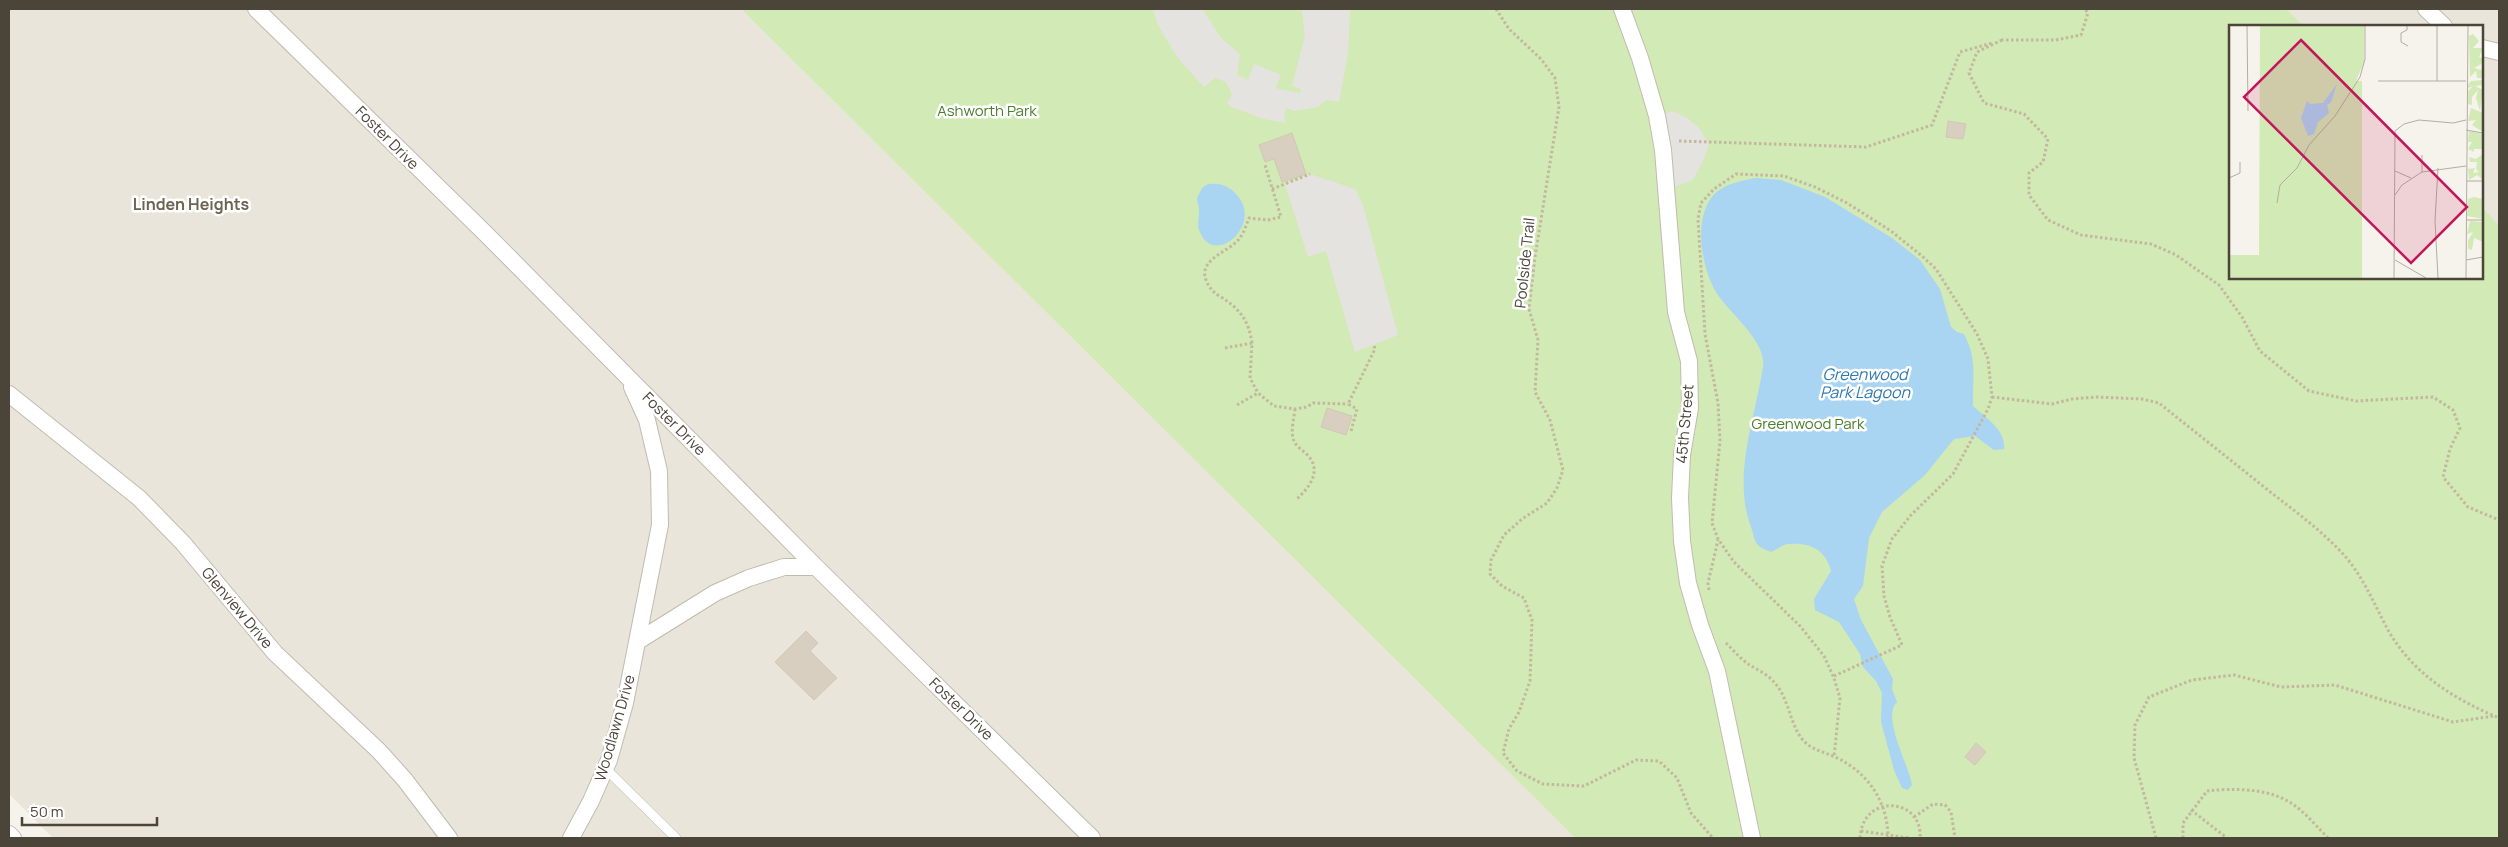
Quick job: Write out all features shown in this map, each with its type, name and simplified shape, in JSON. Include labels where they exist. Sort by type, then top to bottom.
[{"type":"street","name":"Foster Drive","points":[[256,9],[628,377],[816,567],[1092,838]]},
{"type":"street","name":"45th Street","points":[[1622,9],[1658,116],[1676,312],[1689,361],[1690,408],[1682,455],[1680,498],[1682,541],[1688,583],[1700,625],[1717,671],[1752,838]]},
{"type":"street","points":[[2426,9],[2443,25]]},
{"type":"street","points":[[2483,48],[2499,52]]},
{"type":"street","name":"Woodlawn Drive","points":[[571,838],[606,769],[625,703],[660,524],[659,472],[647,420],[628,377]]},
{"type":"street","name":"Glenview Drive","points":[[9,394],[139,498],[183,543],[275,653],[379,751],[449,838]]},
{"type":"street","points":[[638,641],[707,598],[749,578],[784,566],[816,567]]},
{"type":"street","points":[[9,834],[13,838]]},
{"type":"lane","points":[[606,769],[676,838]]},
{"type":"path","name":"Poolside Trail","points":[[1496,9],[1509,30],[1540,59],[1555,78],[1559,107],[1534,257],[1529,309],[1538,340],[1535,392],[1550,420],[1563,470],[1556,488],[1547,503],[1522,519],[1504,535],[1491,560],[1490,574],[1502,586],[1524,598],[1532,620],[1530,681],[1519,712],[1510,729],[1503,754],[1517,771],[1543,784],[1584,786],[1636,760],[1659,761],[1677,778],[1690,813],[1713,838]]},
{"type":"path","points":[[1661,141],[1787,143],[1866,147],[1932,125],[1960,52],[2002,40],[2056,40],[2081,35],[2088,13],[2084,9]]},
{"type":"path","points":[[2002,40],[1977,52],[1969,73],[1984,103],[2024,114],[2048,139],[2043,162],[2029,173],[2029,195],[2048,220],[2081,235],[2151,244],[2176,255],[2219,285],[2242,317],[2260,350],[2309,391],[2356,401],[2433,397],[2453,410],[2460,428],[2450,449],[2443,477],[2468,507],[2499,520]]},
{"type":"path","points":[[1264,165],[1281,217],[1268,220],[1248,218],[1239,239],[1212,259],[1205,268],[1204,277],[1208,286],[1231,304],[1247,322],[1252,343],[1250,378],[1258,393],[1274,406],[1295,409],[1313,403],[1348,404],[1358,409],[1351,430]]},
{"type":"path","points":[[1272,188],[1310,174]]},
{"type":"path","points":[[1834,676],[1902,645],[1890,617],[1884,596],[1882,566],[1892,539],[1911,514],[1953,474],[1988,409],[1992,396],[1988,359],[1977,334],[1936,269],[1922,256],[1862,212],[1815,187],[1784,176],[1736,174],[1714,189],[1701,203],[1698,219],[1705,334],[1718,403],[1720,441],[1712,523],[1718,539],[1734,562],[1800,626],[1824,656],[1834,676],[1840,698],[1834,757]]},
{"type":"path","points":[[1225,348],[1252,343]]},
{"type":"path","points":[[1348,404],[1375,349],[1374,344]]},
{"type":"path","points":[[1238,404],[1258,393]]},
{"type":"path","points":[[1992,396],[2052,404],[2072,399],[2096,398],[2142,399],[2159,403],[2308,522],[2343,555],[2362,578],[2389,632],[2412,662],[2436,685],[2464,703],[2498,716]]},
{"type":"path","points":[[1295,409],[1294,442],[1311,459],[1315,470],[1312,482],[1297,499]]},
{"type":"path","points":[[1711,598],[1708,583],[1718,539]]},
{"type":"path","points":[[1723,640],[1746,662],[1773,681],[1784,697],[1802,739],[1814,750],[1834,757],[1864,778],[1884,805],[1888,837]]},
{"type":"path","points":[[2156,838],[2134,758],[2135,725],[2149,697],[2192,680],[2234,675],[2281,688],[2335,686],[2453,722],[2498,716]]},
{"type":"path","points":[[2183,838],[2183,822],[2207,791],[2231,788],[2266,794],[2290,803],[2328,838]]},
{"type":"path","points":[[1914,817],[1933,804],[1945,805],[1951,812],[1955,838]]},
{"type":"path","points":[[1860,838],[1861,830],[1871,812],[1884,805],[1904,808],[1914,817],[1920,838]]},
{"type":"path","points":[[2191,810],[2227,838]]},
{"type":"path","points":[[1861,830],[1888,837],[1909,838]]},
{"type":"shaded area","name":"Linden Heights","points":[[9,9],[741,9],[1575,838],[53,838],[9,794]]},
{"type":"shaded area","points":[[1153,9],[1202,9],[1222,39],[1240,54],[1237,75],[1248,80],[1254,64],[1281,75],[1276,86],[1278,89],[1300,93],[1301,89],[1292,86],[1305,36],[1302,9],[1350,9],[1348,53],[1339,102],[1326,100],[1318,107],[1294,111],[1286,108],[1284,116],[1286,123],[1264,119],[1231,107],[1227,103],[1232,95],[1226,82],[1215,78],[1204,87],[1177,57],[1158,25]]},
{"type":"shaded area","points":[[2286,9],[2499,9],[2499,225],[2483,208],[2483,25],[2303,25]]},
{"type":"shaded area","points":[[1673,111],[1687,118],[1699,128],[1709,144],[1693,180],[1665,190],[1657,116]]},
{"type":"shaded area","points":[[1310,174],[1355,189],[1363,205],[1398,335],[1355,352],[1326,251],[1308,257],[1285,184]]},
{"type":"green space","name":"Greenwood Park","points":[[741,9],[2286,9],[2303,25],[2229,25],[2229,279],[2483,279],[2483,208],[2499,225],[2499,838],[1575,838]]},
{"type":"water","name":"Greenwood Park Lagoon","points":[[1756,178],[1781,180],[1825,197],[1892,238],[1920,260],[1940,289],[1951,327],[1957,332],[1964,334],[1968,343],[1973,361],[1973,406],[1994,425],[2004,442],[2004,449],[1994,450],[1975,436],[1954,439],[1925,475],[1882,512],[1869,538],[1863,586],[1854,599],[1861,620],[1893,679],[1892,689],[1897,702],[1893,709],[1892,718],[1897,742],[1912,785],[1908,790],[1902,788],[1894,770],[1881,721],[1882,693],[1876,681],[1863,667],[1860,654],[1839,622],[1815,610],[1814,599],[1831,571],[1829,564],[1816,549],[1804,544],[1787,544],[1771,552],[1760,547],[1755,539],[1746,508],[1744,468],[1763,367],[1763,357],[1753,337],[1722,300],[1711,282],[1704,258],[1701,231],[1706,207],[1716,193],[1732,184]]},
{"type":"water","points":[[1208,184],[1220,184],[1230,188],[1243,206],[1245,218],[1241,229],[1234,238],[1225,244],[1216,245],[1207,242],[1199,229],[1197,198],[1202,188]]},
{"type":"building","points":[[1948,121],[1966,124],[1963,139],[1946,137]]},
{"type":"building","points":[[1292,133],[1306,174],[1282,182],[1274,159],[1265,162],[1259,145]]},
{"type":"building","points":[[1327,408],[1352,416],[1346,435],[1321,427]]},
{"type":"building","points":[[806,631],[818,643],[810,651],[837,678],[814,700],[775,662]]},
{"type":"building","points":[[1976,743],[1986,752],[1975,765],[1965,757]]},
{"type":"district","name":"Linden Heights","points":[[191,204]]},
{"type":"park label","name":"Ashworth Park","points":[[987,111]]}]
